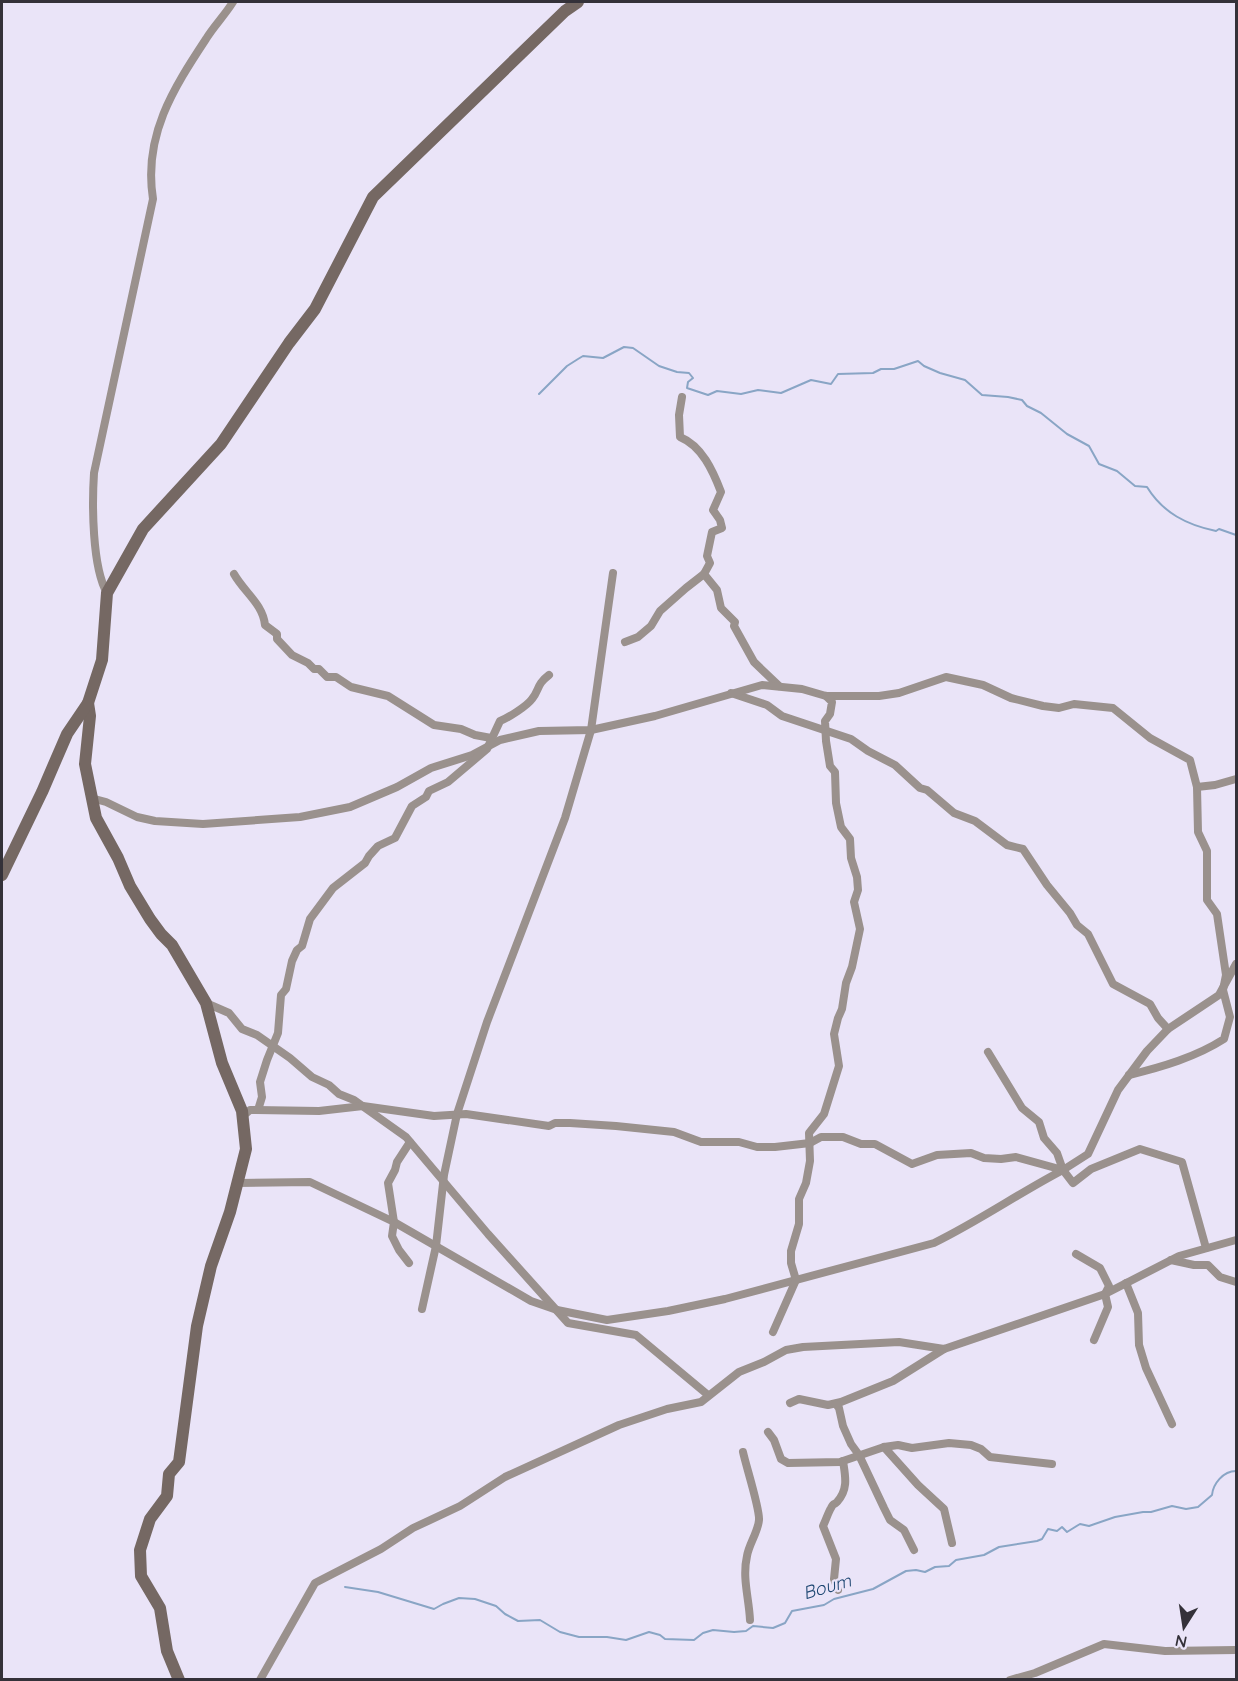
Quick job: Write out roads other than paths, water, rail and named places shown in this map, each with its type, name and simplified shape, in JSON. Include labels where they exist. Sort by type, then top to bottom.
[{"type":"street","points":[[107,593],[103,586],[97,552],[94,473],[153,199],[150,179],[153,142],[161,117],[165,113],[178,81],[232,2]]},
{"type":"street","points":[[2,874],[67,734],[88,703],[102,660],[107,593],[143,529],[221,444],[289,343],[315,309],[373,197],[565,11],[578,2]]},
{"type":"street","points":[[625,642],[638,637],[651,626],[660,611],[704,574],[710,563],[707,556],[712,532],[722,528],[713,510],[721,492],[715,476],[703,456],[689,441],[680,437],[679,415],[682,397]]},
{"type":"street","points":[[422,1309],[436,1246],[443,1181],[458,1114],[487,1022],[565,818],[591,730],[613,573]]},
{"type":"street","points":[[234,574],[264,616],[265,625],[277,634],[277,639],[292,655],[308,663],[314,669],[319,669],[327,677],[336,677],[351,687],[388,696],[434,725],[461,729],[491,742]]},
{"type":"street","points":[[704,574],[717,590],[720,608],[735,622],[734,626],[754,662],[779,686]]},
{"type":"street","points":[[258,1110],[262,1097],[261,1082],[278,1033],[281,995],[286,989],[292,961],[297,950],[302,946],[310,919],[333,888],[365,863],[378,846],[395,838],[412,806],[426,797],[429,791],[448,782],[491,742],[500,722],[530,702],[540,682],[549,675]]},
{"type":"street","points":[[91,798],[106,802],[137,817],[164,822],[203,824],[300,817],[350,807],[397,787],[431,768],[472,755],[491,742],[545,730],[591,730],[654,716],[762,685],[802,689],[826,696],[879,696],[898,693],[946,677],[983,685],[1011,698],[1043,706],[1059,708],[1074,704],[1113,708],[1150,738],[1190,760],[1197,787],[1198,832],[1207,851],[1207,900],[1217,914],[1219,938],[1227,975],[1223,990],[1230,1017],[1224,1039],[1207,1050],[1160,1068],[1129,1075]]},
{"type":"street","points":[[731,693],[767,705],[782,716],[826,732],[843,735],[884,758],[954,813],[975,821],[1007,845],[1023,849],[1077,925],[1088,934],[1113,984],[1149,1004],[1168,1029]]},
{"type":"street","points":[[773,1332],[796,1280],[791,1263],[791,1251],[795,1230],[799,1224],[799,1199],[806,1183],[810,1161],[809,1133],[824,1114],[839,1066],[834,1034],[860,929],[854,902],[858,890],[857,877],[850,858],[850,839],[841,827],[836,803],[835,772],[830,766],[825,721],[832,709],[832,702],[826,696]]},
{"type":"street","points":[[88,703],[90,716],[85,764],[96,818],[130,886],[150,919],[172,945],[206,1003],[222,1063],[243,1116],[246,1149],[230,1212],[211,1266],[197,1326],[179,1461],[169,1474],[167,1496],[150,1519],[140,1550],[141,1576],[160,1608],[167,1651],[178,1680]]},
{"type":"street","points":[[1197,787],[1236,779]]},
{"type":"street","points":[[237,1183],[310,1182],[394,1222],[531,1301],[557,1310],[607,1320],[668,1311],[934,1243],[963,1229],[1063,1170],[1088,1154],[1118,1090],[1147,1051],[1168,1029],[1214,999],[1223,990],[1236,964]]},
{"type":"street","points":[[206,1003],[229,1013],[242,1029],[257,1035],[312,1077],[363,1106],[410,1142],[568,1323],[636,1335],[708,1395]]},
{"type":"street","points":[[988,1052],[1022,1108],[1039,1122],[1044,1138],[1057,1153],[1063,1170],[1073,1183],[1091,1169],[1140,1149],[1182,1162],[1206,1248]]},
{"type":"street","points":[[243,1116],[250,1110],[320,1111],[363,1106],[434,1116],[466,1114],[549,1126],[555,1123],[585,1123],[674,1132],[701,1142],[739,1142],[757,1147],[810,1143],[821,1137],[843,1137],[861,1144],[875,1144],[912,1164],[937,1155],[971,1154],[992,1159],[1016,1158],[1063,1170]]},
{"type":"street","points":[[409,1263],[392,1236],[394,1222],[388,1183],[397,1162],[410,1142]]},
{"type":"street","points":[[790,1404],[799,1399],[828,1405],[836,1404],[892,1381],[944,1349],[1105,1294],[1171,1260],[1236,1240]]},
{"type":"street","points":[[1076,1254],[1100,1268],[1109,1286],[1105,1294],[1108,1307],[1094,1340]]},
{"type":"street","points":[[1171,1260],[1194,1265],[1208,1265],[1220,1277],[1236,1282]]},
{"type":"street","points":[[1126,1283],[1138,1313],[1139,1345],[1146,1368],[1172,1424]]},
{"type":"street","points":[[260,1680],[315,1583],[381,1550],[413,1528],[460,1506],[505,1478],[619,1425],[668,1409],[701,1402],[739,1372],[786,1350],[898,1342],[944,1349]]},
{"type":"street","points":[[836,1404],[851,1444],[859,1455],[890,1520],[904,1530],[914,1550]]},
{"type":"street","points":[[768,1432],[774,1440],[781,1460],[788,1463],[843,1461],[885,1447],[898,1445],[912,1448],[950,1443],[971,1445],[981,1449],[990,1457],[1052,1464]]},
{"type":"street","points":[[885,1447],[918,1485],[944,1509],[952,1543]]},
{"type":"street","points":[[743,1452],[759,1520],[747,1553],[745,1569],[744,1583],[749,1601],[750,1620]]},
{"type":"street","points":[[838,1590],[834,1579],[836,1559],[824,1526],[831,1506],[837,1502],[844,1488],[846,1474],[843,1461]]},
{"type":"street","points":[[1010,1680],[1035,1673],[1104,1644],[1165,1651],[1236,1650]]},
{"type":"waterway","points":[[539,394],[567,366],[583,356],[603,358],[624,347],[633,348],[659,366],[689,373],[693,378],[688,382],[687,388],[708,395],[717,391],[741,394],[758,390],[781,393],[811,380],[831,384],[838,374],[873,373],[881,369],[894,369],[918,361],[940,373],[965,380],[982,395],[1022,400],[1067,434],[1089,446],[1099,464],[1117,471],[1135,486],[1147,487],[1168,511],[1205,528],[1216,531],[1219,529],[1236,535]]},
{"type":"waterway","name":"Boum","points":[[345,1587],[378,1592],[434,1609],[459,1598],[475,1599],[496,1606],[518,1621],[540,1620],[560,1632],[579,1637],[626,1640],[649,1632],[665,1639],[694,1640],[703,1633],[713,1630],[734,1632],[746,1631],[753,1626],[773,1628],[785,1623],[792,1611],[824,1605],[834,1599],[873,1589],[906,1571],[925,1572],[935,1567],[949,1566],[956,1560],[984,1555],[999,1547],[1037,1541],[1042,1539],[1048,1529],[1057,1531],[1062,1527],[1067,1532],[1080,1524],[1089,1526],[1115,1517],[1151,1512],[1172,1506],[1186,1509],[1198,1507],[1212,1495],[1220,1479],[1227,1473],[1236,1471]]}]
